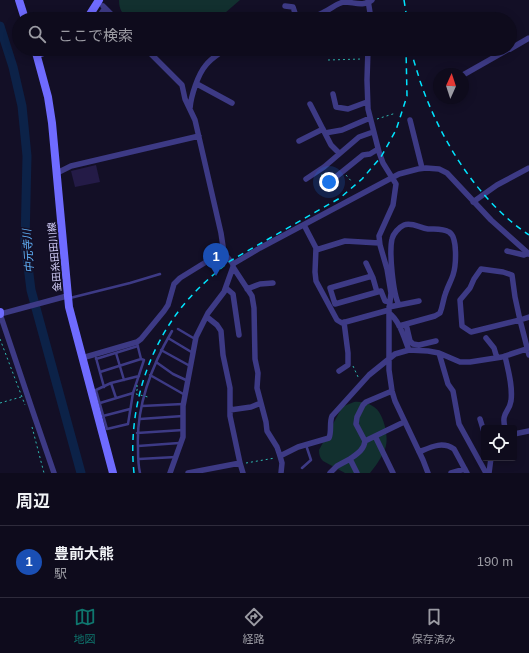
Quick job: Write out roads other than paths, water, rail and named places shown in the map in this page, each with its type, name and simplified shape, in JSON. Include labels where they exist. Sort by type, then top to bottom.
[{"type":"main road","points":[[19,0],[23,12]]},
{"type":"main road","points":[[94,12],[102,5]]},
{"type":"main road","name":"金田糸田田川線","points":[[37,56],[48,97],[52,122],[66,297],[113,473]]},
{"type":"street","points":[[325,12],[337,4],[348,1],[360,4],[369,1],[370,12]]},
{"type":"street","points":[[285,6],[294,7],[296,12]]},
{"type":"street","points":[[517,45],[529,38]]},
{"type":"street","points":[[153,56],[182,85],[195,120],[221,233],[224,253],[252,296],[254,308],[255,359],[258,374],[256,388],[266,422],[267,431],[277,447],[280,457],[281,473]]},
{"type":"street","points":[[190,109],[191,99],[205,66],[217,56]]},
{"type":"street","points":[[368,56],[367,102],[370,119],[378,149],[391,177],[394,179],[396,184],[392,205],[379,236],[391,293],[389,308],[388,358],[392,391],[404,422],[428,473]]},
{"type":"street","points":[[469,72],[497,56]]},
{"type":"street","points":[[197,84],[232,103]]},
{"type":"street","points":[[333,94],[336,107],[348,109],[367,102]]},
{"type":"street","points":[[310,104],[331,145],[339,154]]},
{"type":"street","points":[[299,141],[324,131],[342,130],[370,119]]},
{"type":"street","points":[[410,120],[422,168]]},
{"type":"street","points":[[306,179],[318,172],[360,137],[373,132]]},
{"type":"street","points":[[57,173],[71,166],[199,136]]},
{"type":"street","points":[[332,180],[363,155],[370,154],[378,149]]},
{"type":"street","points":[[170,473],[184,430],[185,395],[196,340],[208,313],[226,288],[233,266],[260,248],[391,177],[422,168],[439,169],[447,173],[491,220],[529,253]]},
{"type":"street","points":[[473,202],[487,191],[529,168]]},
{"type":"street","points":[[399,305],[396,299],[391,264],[392,238],[396,231],[403,225],[409,224],[427,229],[441,229],[448,231],[452,234],[455,240],[454,270],[450,284],[445,293],[440,313],[435,316],[402,325]]},
{"type":"street","points":[[304,225],[314,243],[316,250],[316,281],[337,320],[342,323],[399,305],[419,301]]},
{"type":"street","points":[[316,250],[345,241],[380,243]]},
{"type":"street","points":[[506,251],[524,255],[529,253]]},
{"type":"street","points":[[82,358],[96,356],[137,344],[168,305],[174,284],[180,278],[219,254],[224,253]]},
{"type":"street","points":[[366,263],[377,292]]},
{"type":"street","points":[[529,317],[520,320],[471,332],[462,326],[460,300],[470,288],[481,269],[512,275],[515,297],[520,320],[528,348],[529,355]]},
{"type":"street","points":[[372,276],[330,288],[335,304],[381,291],[389,308],[402,325],[412,344],[419,345],[436,341]]},
{"type":"street","points":[[247,289],[260,284],[273,283]]},
{"type":"street","points":[[226,288],[233,294],[239,335]]},
{"type":"street","points":[[54,473],[1,313],[66,297]]},
{"type":"street","points":[[207,317],[217,325],[221,331],[223,356],[230,388],[230,410],[243,473]]},
{"type":"street","points":[[339,371],[348,365],[344,322]]},
{"type":"street","points":[[402,325],[409,350]]},
{"type":"street","points":[[486,338],[494,348],[497,358]]},
{"type":"street","points":[[280,457],[294,448],[329,438],[330,420],[332,416],[361,384],[388,358],[395,354],[409,350],[439,353],[460,362],[470,362],[497,358],[528,348]]},
{"type":"street","points":[[439,353],[448,384],[453,391],[459,424],[486,473]]},
{"type":"street","points":[[504,425],[503,418],[511,402],[510,376],[505,356]]},
{"type":"street","points":[[330,473],[337,466],[362,450],[364,446],[365,441],[356,424],[357,417],[363,405],[366,402],[392,391]]},
{"type":"street","points":[[230,410],[261,403]]},
{"type":"street","points":[[480,419],[482,425]]},
{"type":"street","points":[[365,441],[404,422]]},
{"type":"street","points":[[517,433],[529,431]]},
{"type":"street","points":[[375,436],[393,473]]},
{"type":"street","points":[[419,452],[437,444],[452,447],[466,471],[451,473]]},
{"type":"street","points":[[350,459],[357,473]]},
{"type":"street","points":[[489,473],[491,461]]},
{"type":"street","points":[[188,473],[240,464]]},
{"type":"lane","points":[[66,297],[160,274]]},
{"type":"lane","points":[[178,329],[196,340]]},
{"type":"lane","points":[[140,473],[138,433],[142,406],[150,375],[161,350],[172,331]]},
{"type":"lane","points":[[168,338],[193,353]]},
{"type":"lane","points":[[104,387],[96,356],[116,353],[137,344],[141,359],[144,360],[133,393],[128,424],[107,429],[96,390],[104,387],[111,383],[138,376]]},
{"type":"lane","points":[[161,350],[191,367]]},
{"type":"lane","points":[[116,353],[124,380]]},
{"type":"lane","points":[[100,372],[141,359]]},
{"type":"lane","points":[[156,362],[173,374],[188,381]]},
{"type":"lane","points":[[150,375],[185,395]]},
{"type":"lane","points":[[111,383],[116,398]]},
{"type":"lane","points":[[100,403],[133,393]]},
{"type":"lane","points":[[142,406],[184,404]]},
{"type":"lane","points":[[103,416],[130,410]]},
{"type":"lane","points":[[140,418],[184,416]]},
{"type":"lane","points":[[138,433],[184,430]]},
{"type":"lane","points":[[138,446],[181,443]]},
{"type":"lane","points":[[302,468],[311,460],[306,445]]},
{"type":"lane","points":[[139,460],[176,457]]},
{"type":"waterway","name":"中元寺川","points":[[0,26],[13,67],[22,106],[27,156],[25,242],[31,290],[81,473]]},
{"type":"railway","points":[[404,0],[406,12]]},
{"type":"railway","points":[[134,473],[133,452],[136,409],[148,368],[156,348],[166,330],[189,298],[230,261],[340,198],[362,179],[381,157],[396,130],[407,96],[406,56]]},
{"type":"railway","points":[[413,56],[428,103],[438,125],[462,167],[493,204],[510,221],[529,235]]},
{"type":"place","name":"豊前大熊","points":[[216,276]]}]
